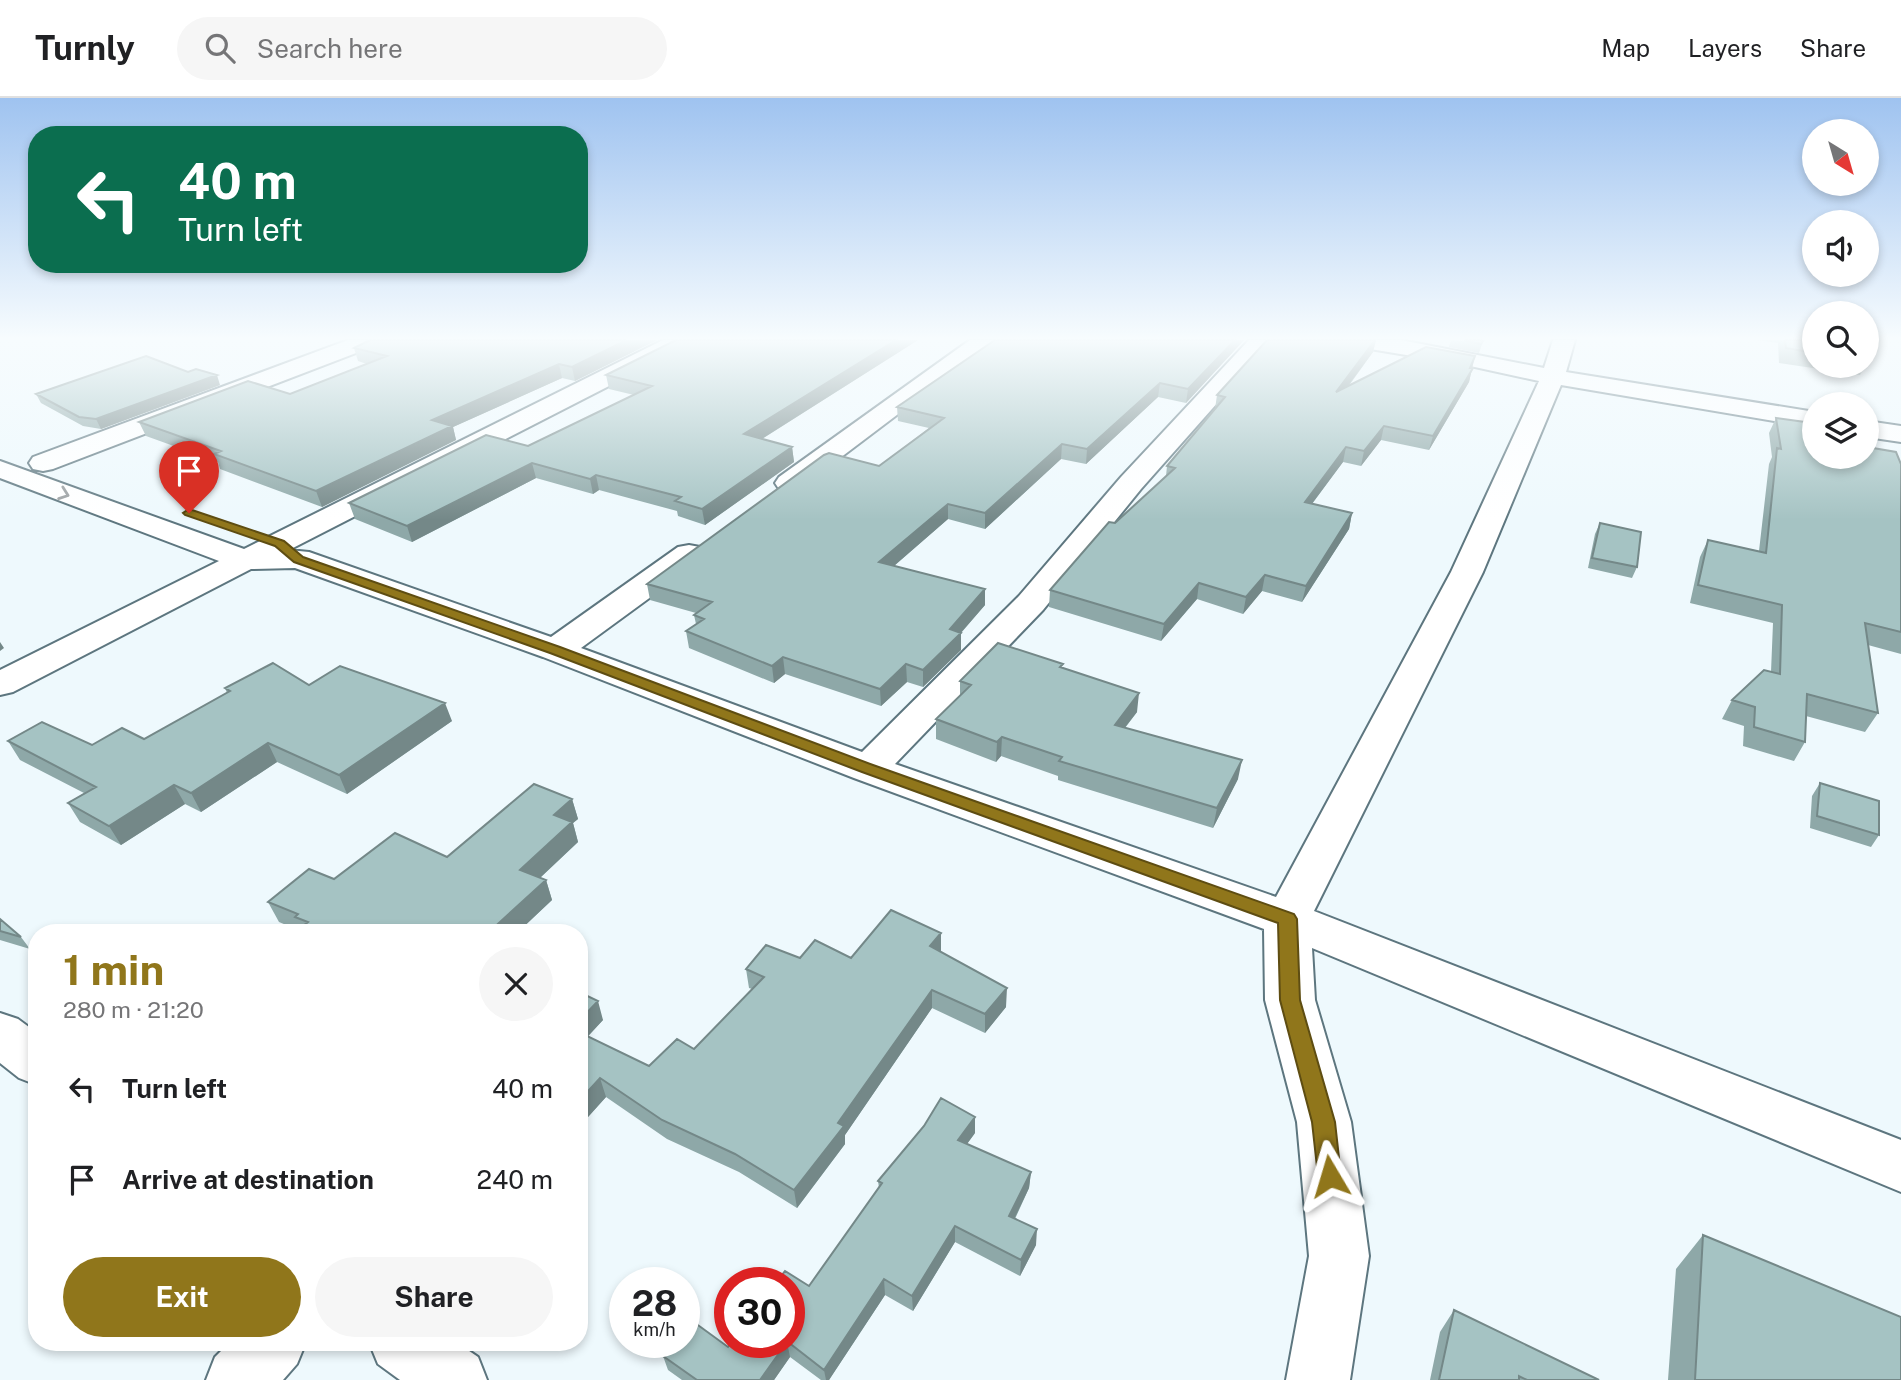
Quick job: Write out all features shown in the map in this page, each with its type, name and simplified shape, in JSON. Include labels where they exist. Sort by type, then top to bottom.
[{"type":"street","points":[[43,463],[211,400]]},
{"type":"street","points":[[0,667],[263,551],[548,400]]},
{"type":"street","points":[[0,684],[562,400]]},
{"type":"street","points":[[770,496],[903,400]]},
{"type":"street","points":[[868,769],[1031,603],[1131,483],[1207,400]]},
{"type":"street","points":[[1318,1380],[1339,1256],[1324,1122],[1290,1000],[1287,919],[1468,572],[1541,400]]},
{"type":"street","points":[[1730,400],[1802,417]]},
{"type":"street","points":[[1879,431],[1901,434]]},
{"type":"street","points":[[0,446],[263,551]]},
{"type":"street","points":[[4,475],[263,551],[555,650],[868,769],[1287,919],[1901,1166]]},
{"type":"street","points":[[555,650],[713,537]]},
{"type":"street","points":[[0,1034],[28,1056]]},
{"type":"street","points":[[238,1380],[266,1351]]},
{"type":"street","points":[[413,1351],[455,1380]]},
{"type":"building","points":[[47,400],[149,400],[96,419],[79,417]]},
{"type":"building","points":[[198,400],[478,400],[432,420],[452,426],[316,491],[214,454],[221,451],[139,422]]},
{"type":"building","points":[[623,400],[799,400],[744,434],[792,447],[702,509],[675,501],[681,497],[596,475],[590,479],[532,463],[407,526],[349,503],[486,435],[528,446]]},
{"type":"building","points":[[907,400],[1141,400],[1087,449],[1062,444],[985,513],[948,504],[879,562],[985,589],[950,629],[961,633],[923,670],[906,664],[880,689],[783,657],[772,666],[686,631],[704,619],[694,615],[712,602],[647,584],[824,455],[829,453],[879,466],[944,418],[897,407]]},
{"type":"building","points":[[1223,400],[1454,400],[1433,436],[1384,426],[1364,451],[1346,447],[1305,502],[1352,513],[1306,586],[1265,575],[1246,597],[1199,583],[1164,624],[1050,590],[1109,522],[1115,523],[1175,468],[1167,466]]},
{"type":"building","points":[[1776,418],[1802,422],[1802,469],[1879,469],[1879,449],[1896,452],[1901,464],[1901,632],[1865,623],[1878,713],[1807,694],[1805,742],[1754,727],[1755,707],[1732,700],[1764,670],[1780,674],[1782,605],[1698,585],[1708,540],[1766,553],[1777,448],[1781,449]]},
{"type":"building","points":[[1600,523],[1641,532],[1637,567],[1592,558]]},
{"type":"building","points":[[998,643],[1139,693],[1115,725],[1242,760],[1217,808],[1059,761],[1062,757],[1002,737],[997,742],[936,719],[971,685],[960,681]]},
{"type":"building","points":[[273,663],[309,685],[340,666],[445,703],[339,775],[268,743],[191,793],[174,785],[109,826],[68,803],[96,787],[8,741],[42,722],[92,745],[122,728],[144,739],[230,691],[225,688]]},
{"type":"building","points":[[1820,783],[1879,801],[1879,835],[1817,816]]},
{"type":"building","points":[[534,784],[572,799],[554,815],[572,822],[520,870],[546,880],[498,924],[305,924],[308,922],[295,917],[298,914],[268,902],[309,869],[334,879],[395,833],[447,857]]},
{"type":"building","points":[[891,910],[941,933],[930,946],[1007,988],[985,1014],[932,990],[838,1123],[844,1126],[794,1190],[735,1154],[662,1120],[600,1078],[588,1091],[588,1036],[649,1066],[677,1039],[694,1049],[764,977],[746,969],[766,945],[800,958],[815,940],[851,958]]},
{"type":"building","points":[[0,919],[21,937],[0,931]]},
{"type":"building","points":[[588,996],[598,1001],[588,1012]]},
{"type":"building","points":[[941,1098],[975,1117],[958,1140],[1031,1172],[1009,1216],[1037,1229],[1021,1260],[955,1226],[912,1296],[884,1279],[824,1370],[805,1355],[805,1284],[809,1286],[882,1183],[878,1181],[924,1126]]},
{"type":"building","points":[[1703,1235],[1901,1317],[1901,1380],[1695,1380]]},
{"type":"building","points":[[1454,1310],[1599,1380],[1527,1380],[1519,1376],[1519,1380],[1439,1380]]},
{"type":"building","points":[[700,1327],[714,1337],[714,1358],[776,1358],[760,1380],[697,1380],[666,1358],[700,1358]]},
{"type":"route","points":[[189,513],[280,543],[298,559],[555,650],[868,769],[1287,919],[1290,1000],[1324,1122],[1330,1176]]}]
